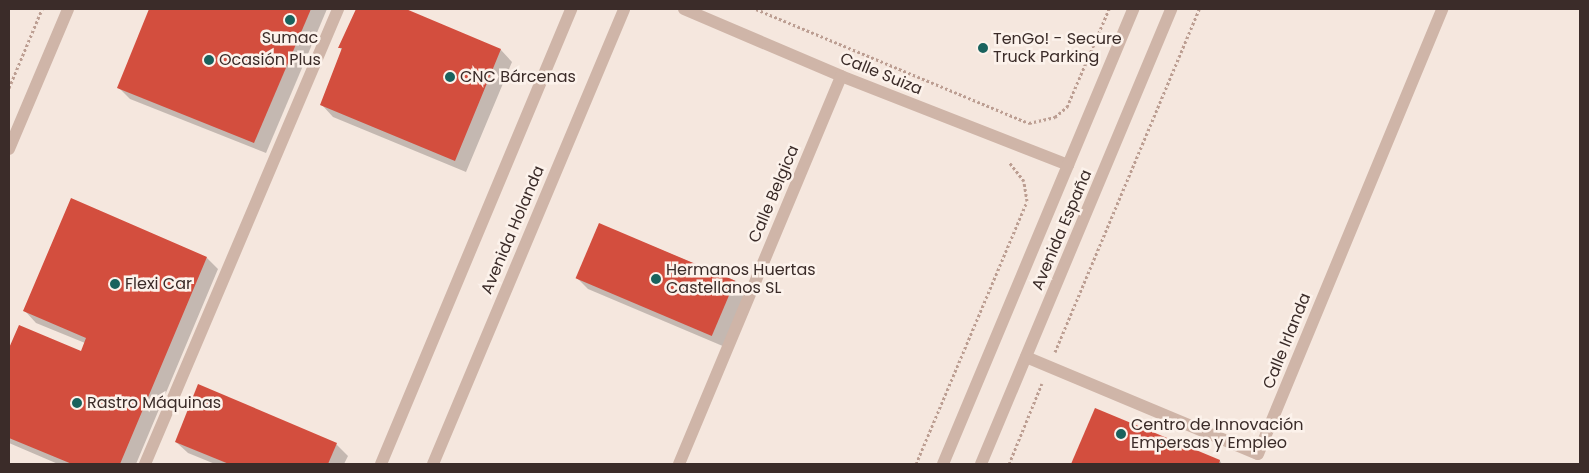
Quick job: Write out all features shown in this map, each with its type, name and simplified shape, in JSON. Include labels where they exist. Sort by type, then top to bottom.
[{"type":"street","points":[[9,149],[68,9]]},
{"type":"street","points":[[145,464],[338,9]]},
{"type":"street","name":"Avenida Holanda","points":[[381,464],[571,9]]},
{"type":"street","name":"Avenida Holanda","points":[[433,464],[624,9]]},
{"type":"street","name":"Calle Suiza","points":[[684,9],[841,76],[1068,165]]},
{"type":"street","name":"Avenida España","points":[[943,464],[1133,9]]},
{"type":"street","name":"Avenida España","points":[[981,464],[1172,9]]},
{"type":"street","name":"Calle Irlanda","points":[[1026,357],[1258,454],[1442,9]]},
{"type":"street","name":"Calle Belgica","points":[[679,464],[841,76]]},
{"type":"path","points":[[9,88],[42,9]]},
{"type":"path","points":[[756,9],[1016,118],[1041,122],[1067,107],[1109,9]]},
{"type":"path","points":[[1009,464],[1199,9]]},
{"type":"path","points":[[916,464],[1027,200],[1024,181],[1015,167],[1001,156],[1016,118]]},
{"type":"building","name":"Ocasión Plus","points":[[149,9],[311,9],[254,143],[117,88]]},
{"type":"building","points":[[356,9],[406,9],[501,49],[455,161],[320,105],[342,48],[338,48]]},
{"type":"building","points":[[71,198],[207,257],[120,464],[72,464],[9,438],[9,348],[19,325],[81,351],[86,338],[23,311]]},
{"type":"building","name":"Hermanos Huertas Castellanos SL","points":[[599,223],[735,281],[712,336],[576,278]]},
{"type":"building","points":[[198,384],[337,443],[328,464],[229,464],[175,442]]},
{"type":"building","name":"Centro de Innovación Empersas y Empleo","points":[[1095,408],[1220,460],[1219,464],[1071,464]]},
{"type":"place","name":"Sumac","points":[[290,20]]},
{"type":"place","name":"TenGo! - Secure Truck Parking","points":[[983,48]]},
{"type":"place","name":"Ocasión Plus","points":[[209,60]]},
{"type":"place","name":"CNC Bárcenas","points":[[450,77]]},
{"type":"place","name":"Hermanos Huertas Castellanos SL","points":[[656,279]]},
{"type":"place","name":"Flexi Car","points":[[115,284]]},
{"type":"place","name":"Rastro Máquinas","points":[[77,403]]},
{"type":"place","name":"Centro de Innovación Empersas y Empleo","points":[[1121,434]]}]
